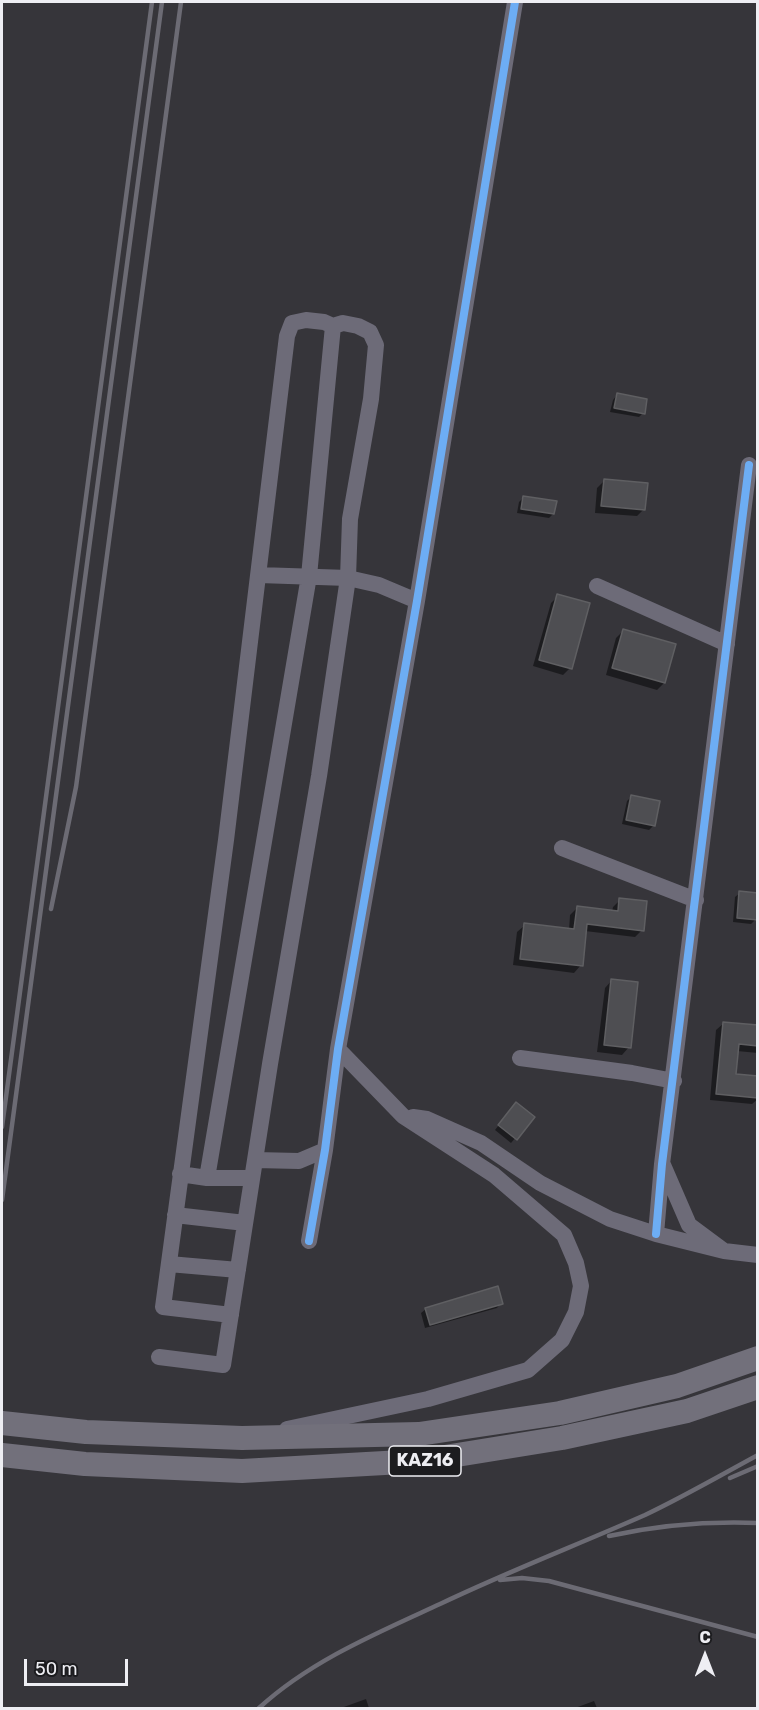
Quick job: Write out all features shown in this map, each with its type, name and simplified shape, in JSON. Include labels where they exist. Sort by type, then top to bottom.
[{"type":"highway","name":"KAZ16","points":[[2,1423],[86,1432],[242,1438],[419,1434],[560,1413],[677,1386],[758,1358]]},
{"type":"highway","name":"KAZ16","points":[[2,1455],[85,1464],[242,1471],[420,1461],[562,1438],[687,1411],[758,1387]]},
{"type":"street","points":[[309,1240],[325,1150],[338,1049],[417,601],[514,2]]},
{"type":"street","points":[[159,1357],[223,1365],[319,776],[348,578],[351,519],[371,399],[376,345],[370,333],[358,326],[343,323],[333,326],[324,322],[306,320],[292,323],[287,336],[225,851],[163,1307],[231,1315]]},
{"type":"street","points":[[207,1178],[309,576],[333,326]]},
{"type":"street","points":[[656,1234],[662,1164],[748,465]]},
{"type":"street","points":[[259,575],[348,578],[379,585],[417,601]]},
{"type":"street","points":[[597,586],[727,644]]},
{"type":"street","points":[[562,848],[696,900]]},
{"type":"street","points":[[242,1438],[428,1399],[528,1370],[562,1340],[576,1312],[581,1286],[576,1263],[564,1234],[494,1175],[403,1116],[338,1049]]},
{"type":"street","points":[[520,1058],[674,1081]]},
{"type":"street","points":[[403,1116],[427,1119],[481,1143],[540,1183],[610,1219],[656,1234],[724,1251],[758,1255]]},
{"type":"street","points":[[255,1160],[299,1161],[325,1150]]},
{"type":"street","points":[[662,1164],[689,1225],[724,1251]]},
{"type":"street","points":[[180,1174],[207,1178],[252,1178]]},
{"type":"street","points":[[175,1215],[245,1223]]},
{"type":"street","points":[[169,1263],[238,1270]]},
{"type":"building","points":[[617,393],[647,399],[645,414],[614,408]]},
{"type":"building","points":[[604,479],[648,483],[645,510],[601,506]]},
{"type":"building","points":[[523,496],[557,501],[554,514],[521,509]]},
{"type":"building","points":[[557,594],[590,603],[572,669],[539,660]]},
{"type":"building","points":[[623,629],[676,644],[665,683],[612,668]]},
{"type":"building","points":[[631,795],[660,801],[655,826],[626,820]]},
{"type":"building","points":[[739,891],[758,893],[758,920],[737,918]]},
{"type":"building","points":[[619,898],[647,901],[644,931],[587,924],[583,966],[520,959],[524,923],[574,929],[577,906],[618,911]]},
{"type":"building","points":[[611,979],[638,982],[631,1048],[604,1045]]},
{"type":"building","points":[[723,1022],[758,1025],[758,1046],[739,1044],[736,1074],[758,1076],[758,1098],[716,1094]]},
{"type":"building","points":[[516,1102],[535,1117],[517,1140],[498,1125]]},
{"type":"building","points":[[498,1286],[503,1304],[430,1325],[425,1308]]},
{"type":"railway","points":[[2,1127],[152,2]]},
{"type":"railway","points":[[2,1200],[162,2]]},
{"type":"railway","points":[[51,909],[76,787],[181,2]]},
{"type":"railway","points":[[259,1708],[300,1676],[368,1637],[645,1515],[758,1455]]},
{"type":"railway","points":[[730,1478],[758,1466]]},
{"type":"railway","points":[[609,1536],[683,1525],[758,1523]]},
{"type":"railway","points":[[500,1580],[522,1578],[549,1581],[758,1637]]},
{"type":"cycle path","points":[[309,1241],[325,1150],[338,1049],[417,601],[515,2]]},
{"type":"cycle path","points":[[656,1234],[662,1164],[749,465]]}]
